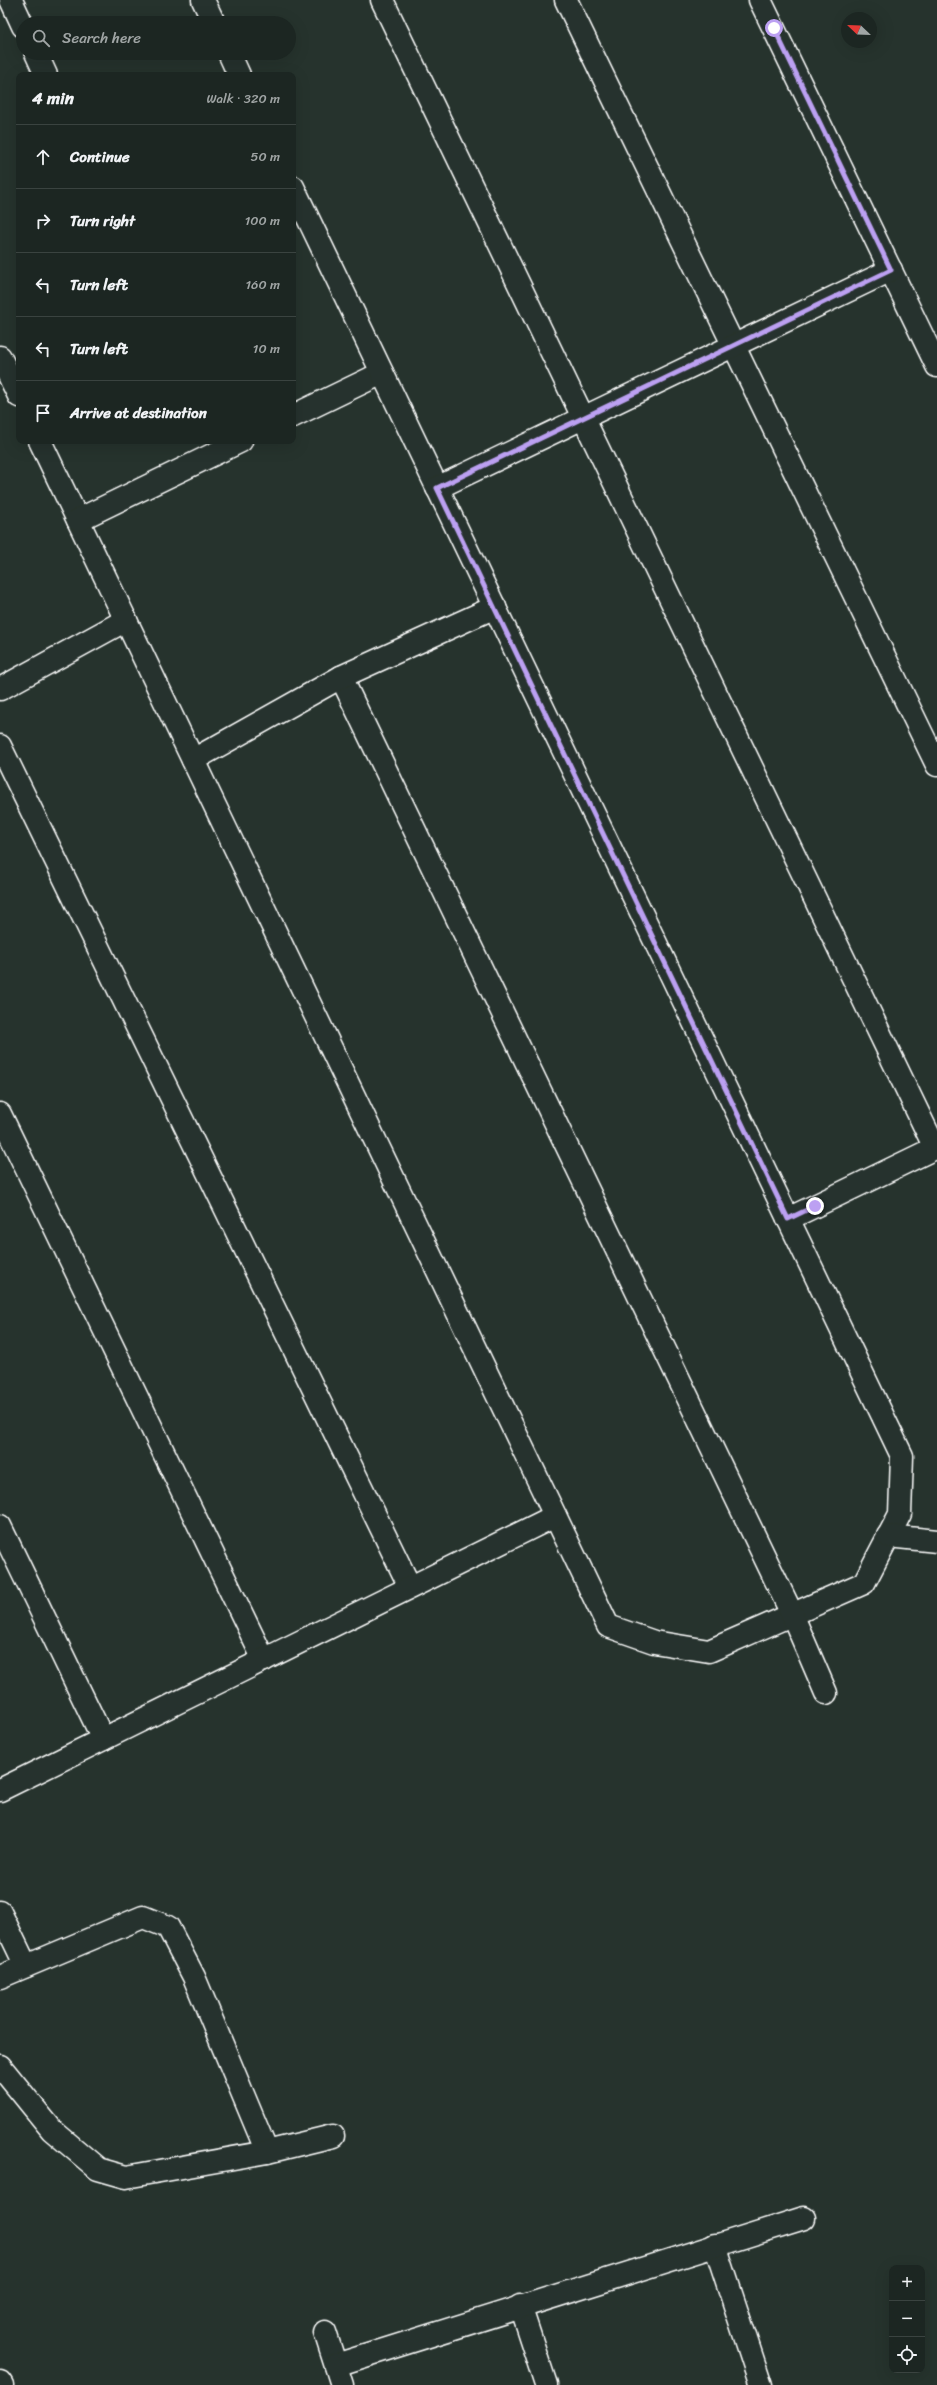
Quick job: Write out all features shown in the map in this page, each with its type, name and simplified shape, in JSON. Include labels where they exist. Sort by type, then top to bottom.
[{"type":"street","points":[[11,0],[18,16]]},
{"type":"street","points":[[203,0],[211,16]]},
{"type":"street","points":[[382,0],[936,1147],[788,1219]]},
{"type":"street","points":[[566,0],[937,765]]},
{"type":"street","points":[[760,0],[937,366]]},
{"type":"street","points":[[39,60],[45,72]]},
{"type":"street","points":[[232,60],[238,72]]},
{"type":"street","points":[[41,444],[608,1626],[654,1642],[709,1650],[864,1583],[900,1514],[902,1456],[296,193]]},
{"type":"street","points":[[437,488],[891,270]]},
{"type":"street","points":[[0,357],[16,390]]},
{"type":"street","points":[[296,415],[382,373]]},
{"type":"street","points":[[78,520],[227,444]]},
{"type":"street","points":[[193,760],[341,677],[495,607]]},
{"type":"street","points":[[0,690],[126,620]]},
{"type":"street","points":[[341,677],[792,1614],[826,1693]]},
{"type":"street","points":[[0,746],[410,1588]]},
{"type":"street","points":[[0,1114],[264,1660]]},
{"type":"street","points":[[0,1790],[555,1516]]},
{"type":"street","points":[[0,1526],[103,1740]]},
{"type":"street","points":[[888,1536],[937,1541]]},
{"type":"street","points":[[0,1912],[26,1966]]},
{"type":"street","points":[[0,1977],[143,1917],[168,1928],[194,1977],[267,2152]]},
{"type":"street","points":[[0,2066],[52,2130],[98,2169],[126,2177],[267,2152],[334,2136]]},
{"type":"street","points":[[325,2332],[339,2375],[520,2306],[804,2218]]},
{"type":"street","points":[[715,2245],[761,2385]]},
{"type":"street","points":[[520,2306],[546,2385]]},
{"type":"route","points":[[774,28],[891,270],[437,488],[788,1219],[815,1206]]}]
